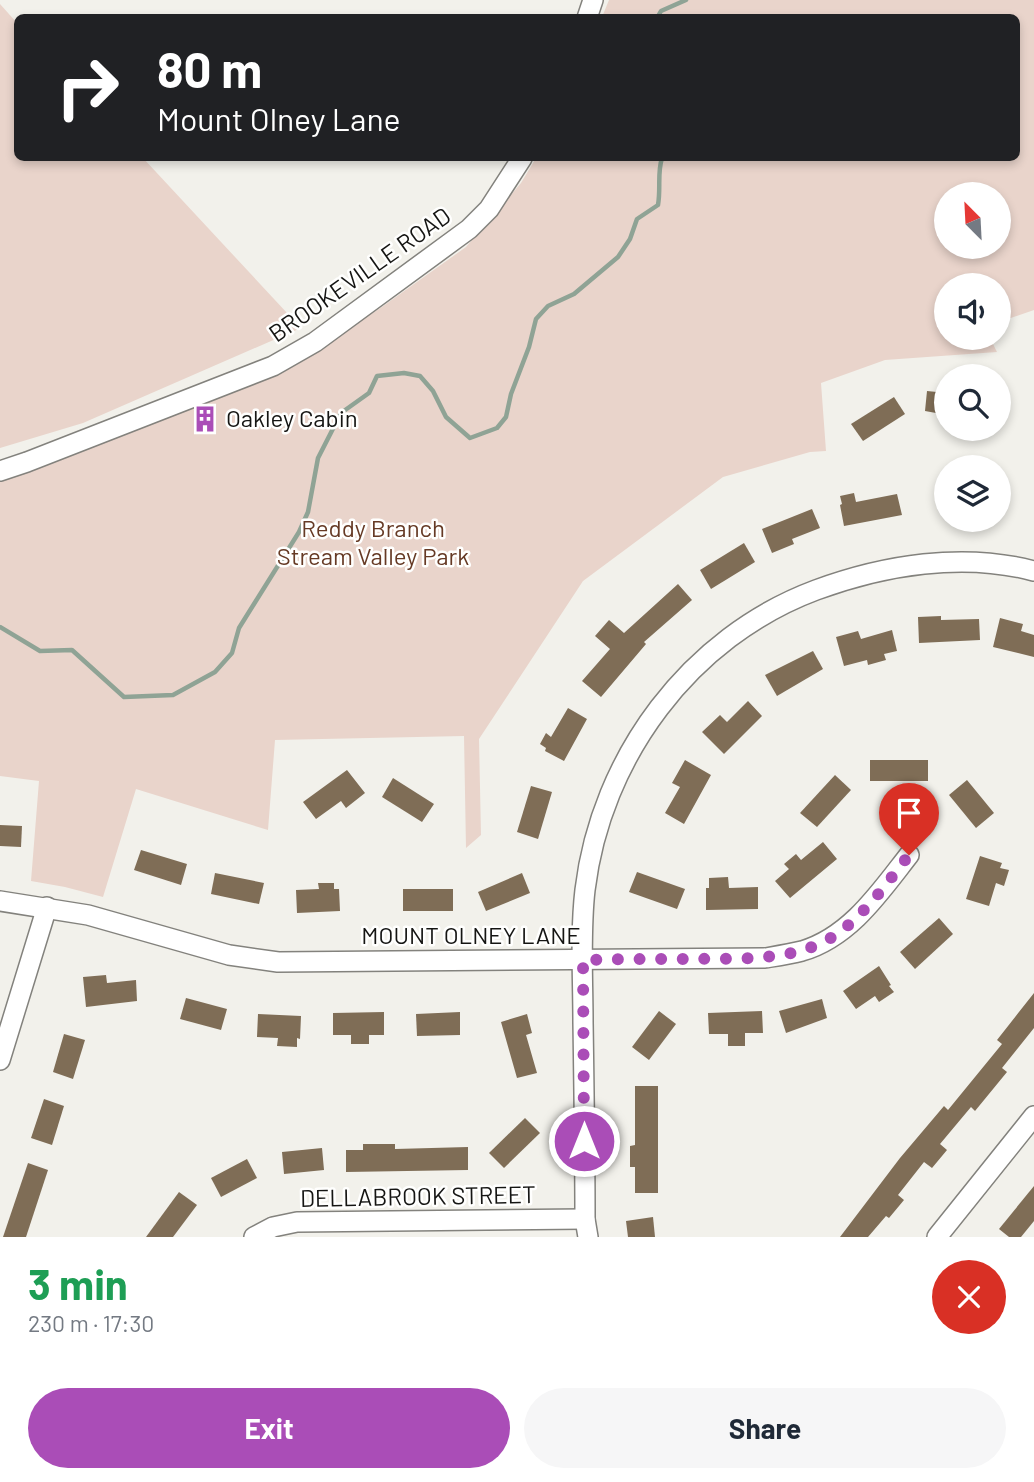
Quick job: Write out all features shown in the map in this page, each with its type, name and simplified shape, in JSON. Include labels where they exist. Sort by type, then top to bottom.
[{"type":"street","name":"BROOKEVILLE ROAD","points":[[0,471],[217,389],[273,366],[315,342],[469,229],[489,209],[520,161]]},
{"type":"street","points":[[587,1228],[583,960],[586,890],[597,832],[606,802],[636,740],[670,693],[714,648],[739,629],[794,598],[852,576],[938,562],[974,562],[1034,571]]},
{"type":"street","name":"MOUNT OLNEY LANE","points":[[0,901],[47,906],[229,955],[278,962],[765,958],[804,950],[835,935],[876,898],[909,855]]},
{"type":"street","points":[[0,1060],[47,906]]},
{"type":"street","points":[[937,1237],[1034,1116]]},
{"type":"street","name":"DELLABROOK STREET","points":[[254,1237],[273,1227],[296,1222],[587,1228]]},
{"type":"green space","name":"Reddy Branch Stream Valley Park","points":[[609,0],[1034,0],[1034,310],[1011,318],[1011,273],[934,273],[934,350],[997,352],[885,360],[821,383],[826,451],[810,452],[723,477],[583,581],[479,739],[481,835],[466,848],[464,736],[275,740],[268,830],[136,789],[103,897],[31,881],[39,781],[0,776],[0,471],[264,380],[379,309],[466,247],[521,183],[534,161],[1020,161],[1020,14],[603,14]]},
{"type":"green space","points":[[0,4],[14,20],[14,161],[146,161],[301,328],[83,423],[0,448]]},
{"type":"building","points":[[927,391],[934,392],[934,413],[925,411]]},
{"type":"building","points":[[894,397],[905,414],[863,441],[851,424]]},
{"type":"building","points":[[854,493],[856,502],[897,494],[902,515],[844,526],[840,496]]},
{"type":"building","points":[[812,509],[820,528],[792,539],[794,544],[772,553],[762,529]]},
{"type":"building","points":[[744,543],[755,562],[711,589],[700,570]]},
{"type":"building","points":[[678,584],[692,600],[644,642],[646,644],[601,697],[582,681],[610,649],[595,636],[609,620],[624,633]]},
{"type":"building","points":[[941,616],[941,620],[979,619],[980,640],[919,643],[918,617]]},
{"type":"building","points":[[1000,618],[1023,624],[1021,631],[1034,635],[1034,657],[993,647]]},
{"type":"building","points":[[892,630],[897,651],[884,654],[886,660],[868,665],[867,660],[844,666],[836,637],[858,631],[861,639]]},
{"type":"building","points":[[813,651],[823,669],[777,696],[765,675]]},
{"type":"building","points":[[748,701],[762,716],[724,754],[702,732],[720,715],[727,722]]},
{"type":"building","points":[[568,708],[587,719],[564,761],[545,751],[546,748],[540,744],[546,733],[551,737]]},
{"type":"building","points":[[685,760],[711,775],[684,824],[665,813],[680,787],[672,783]]},
{"type":"building","points":[[870,760],[928,760],[928,781],[870,781]]},
{"type":"building","points":[[347,770],[365,793],[346,808],[341,801],[316,819],[303,802]]},
{"type":"building","points":[[835,775],[851,790],[817,827],[800,813]]},
{"type":"building","points":[[393,778],[434,804],[422,822],[382,797]]},
{"type":"building","points":[[967,780],[994,813],[976,828],[949,795]]},
{"type":"building","points":[[531,786],[552,792],[538,839],[517,832]]},
{"type":"building","points":[[0,825],[22,826],[21,847],[0,846]]},
{"type":"building","points":[[823,842],[837,859],[790,898],[775,881],[789,869],[784,864],[796,854],[801,860]]},
{"type":"building","points":[[141,850],[187,864],[181,885],[134,870]]},
{"type":"building","points":[[980,856],[1002,863],[1000,868],[1009,870],[1004,886],[996,883],[989,906],[966,899]]},
{"type":"building","points":[[637,872],[685,889],[677,909],[629,892]]},
{"type":"building","points":[[215,873],[264,883],[259,904],[211,894]]},
{"type":"building","points":[[522,873],[530,893],[486,911],[478,892]]},
{"type":"building","points":[[728,877],[729,888],[758,887],[758,909],[706,910],[709,878]]},
{"type":"building","points":[[318,883],[334,883],[334,889],[339,889],[340,911],[297,913],[296,890],[319,889]]},
{"type":"building","points":[[403,889],[453,889],[453,911],[403,911]]},
{"type":"building","points":[[939,918],[953,934],[915,969],[900,952]]},
{"type":"building","points":[[879,966],[894,992],[879,1002],[875,996],[856,1009],[843,991]]},
{"type":"building","points":[[106,975],[107,983],[136,980],[137,1001],[86,1007],[83,977]]},
{"type":"building","points":[[1034,993],[1034,1028],[1002,1068],[1007,1072],[975,1111],[971,1107],[940,1144],[947,1150],[932,1168],[924,1162],[898,1195],[904,1200],[868,1237],[840,1237],[900,1158],[944,1106],[948,1110],[1002,1044],[997,1040]]},
{"type":"building","points":[[186,998],[227,1009],[221,1030],[180,1019]]},
{"type":"building","points":[[822,999],[827,1018],[786,1033],[779,1011]]},
{"type":"building","points":[[659,1011],[676,1024],[649,1060],[632,1047]]},
{"type":"building","points":[[762,1011],[763,1033],[745,1033],[745,1046],[728,1046],[728,1034],[709,1034],[708,1013]]},
{"type":"building","points":[[384,1012],[384,1035],[369,1035],[369,1044],[351,1044],[351,1035],[333,1035],[333,1013]]},
{"type":"building","points":[[460,1012],[460,1035],[417,1036],[416,1014]]},
{"type":"building","points":[[258,1014],[301,1016],[297,1047],[277,1046],[278,1038],[257,1037]]},
{"type":"building","points":[[527,1014],[532,1033],[526,1035],[537,1073],[517,1078],[501,1022]]},
{"type":"building","points":[[64,1034],[85,1040],[73,1079],[53,1072]]},
{"type":"building","points":[[635,1086],[658,1086],[658,1193],[635,1193],[635,1167],[630,1167],[630,1146],[635,1145]]},
{"type":"building","points":[[44,1099],[64,1106],[52,1145],[31,1138]]},
{"type":"building","points":[[525,1118],[540,1133],[504,1168],[489,1153]]},
{"type":"building","points":[[363,1144],[395,1144],[395,1149],[468,1147],[468,1170],[346,1172],[346,1150],[363,1150]]},
{"type":"building","points":[[322,1148],[324,1170],[284,1174],[282,1152]]},
{"type":"building","points":[[247,1159],[257,1178],[221,1197],[211,1178]]},
{"type":"building","points":[[28,1163],[48,1170],[26,1237],[3,1237]]},
{"type":"building","points":[[1034,1186],[1034,1221],[1021,1237],[1009,1237],[999,1229]]},
{"type":"building","points":[[179,1192],[197,1205],[173,1237],[146,1237]]},
{"type":"building","points":[[653,1217],[655,1237],[628,1237],[626,1221]]},
{"type":"waterway","points":[[659,14],[686,0]]},
{"type":"waterway","points":[[0,627],[40,651],[72,650],[124,697],[173,695],[215,672],[232,653],[239,628],[299,532],[308,512],[318,458],[341,413],[369,393],[377,376],[404,373],[420,376],[433,391],[446,417],[470,438],[497,428],[506,417],[536,319],[548,306],[574,294],[618,257],[630,239],[637,219],[658,205],[661,161]]},
{"type":"place","name":"Oakley Cabin","points":[[205,419]]},
{"type":"route","points":[[584,1141],[583,960],[765,958],[804,950],[835,935],[854,920],[876,898],[909,855]]}]
